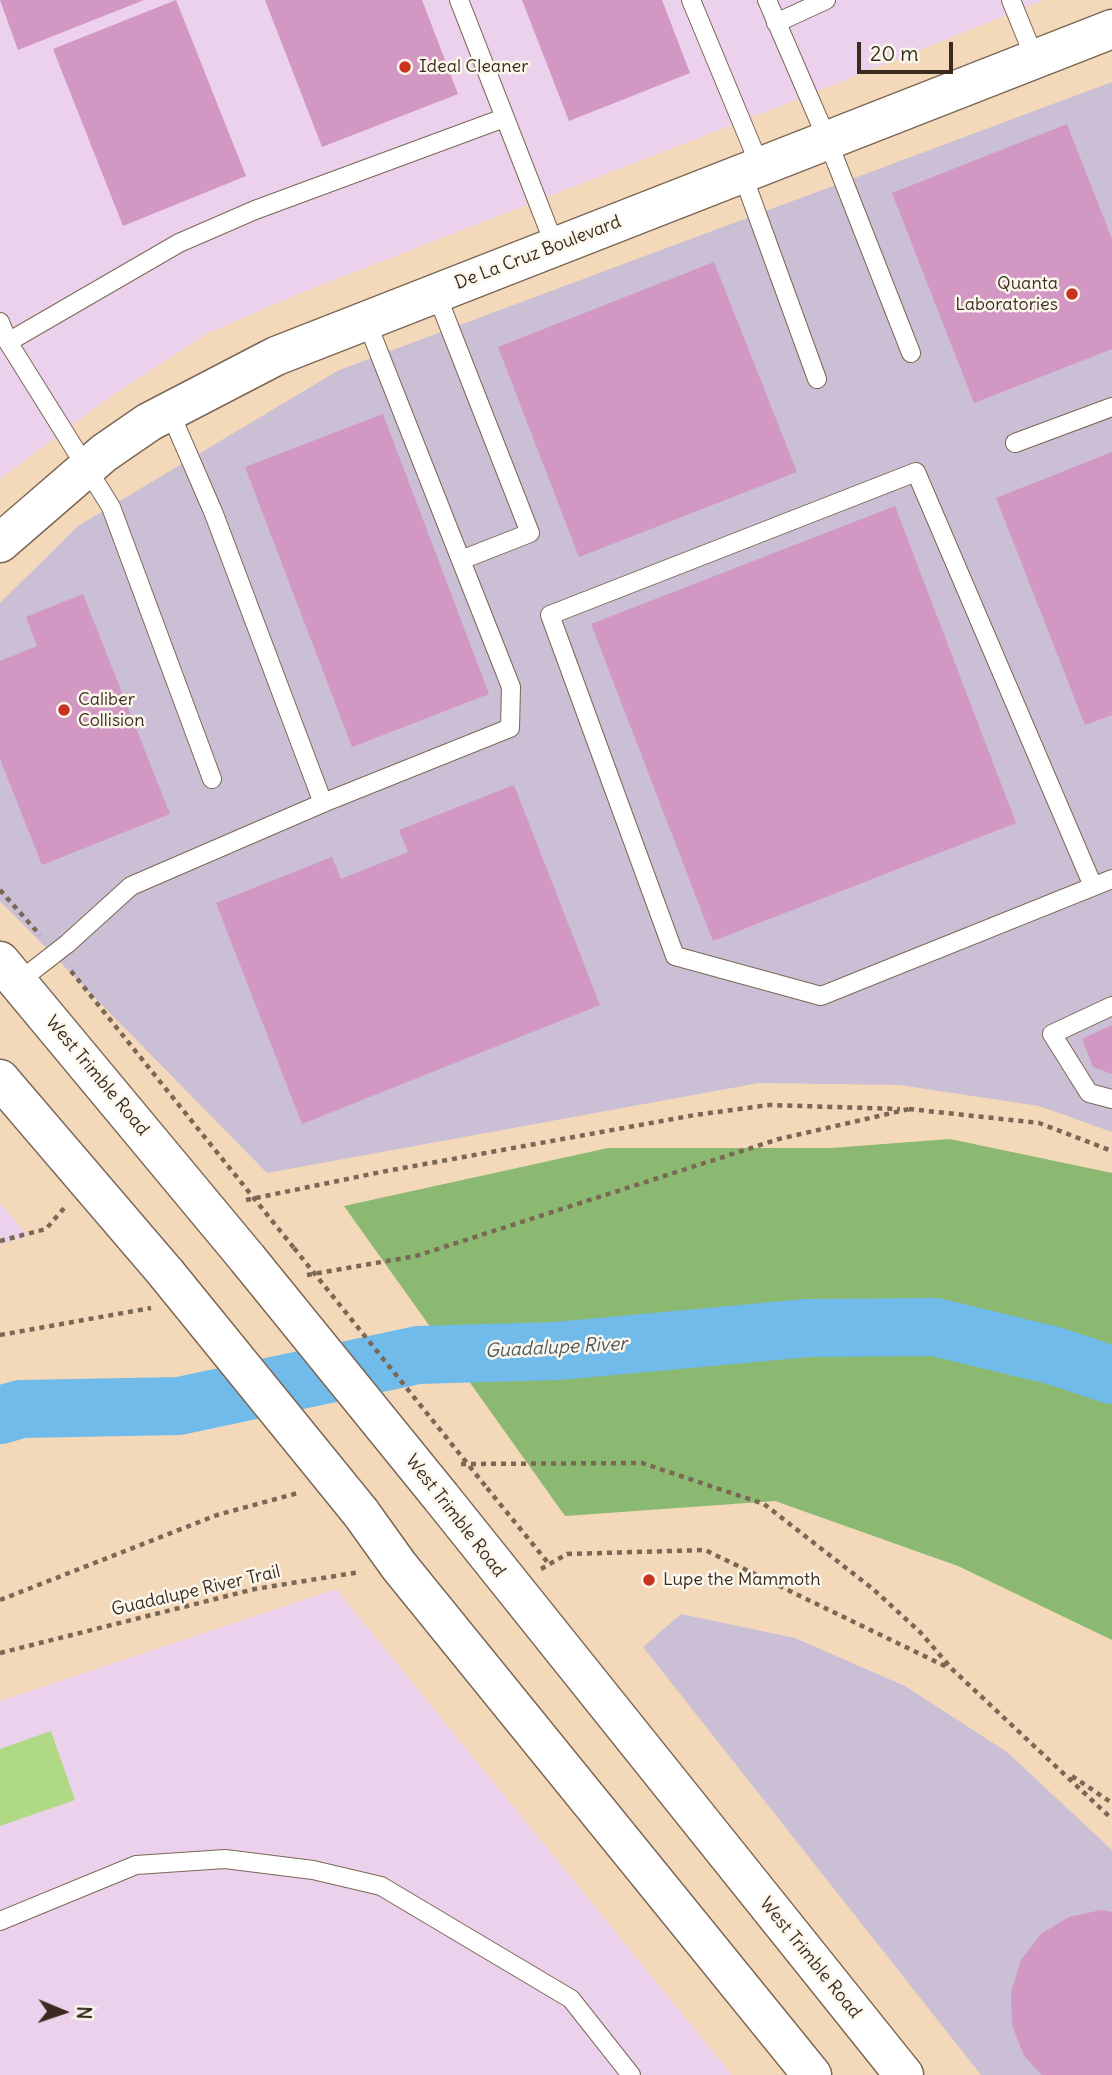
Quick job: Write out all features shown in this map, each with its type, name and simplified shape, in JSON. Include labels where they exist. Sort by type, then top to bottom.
[{"type":"main road","name":"De La Cruz Boulevard","points":[[0,543],[88,467],[169,410],[276,356],[1112,29]]},
{"type":"main road","name":"West Trimble Road","points":[[9,972],[207,1209],[441,1497],[511,1588],[904,2075]]},
{"type":"main road","points":[[0,1079],[88,1180],[162,1289],[361,1513],[399,1566],[812,2075]]},
{"type":"lane","points":[[459,0],[555,246]]},
{"type":"lane","points":[[691,0],[751,170],[817,379]]},
{"type":"lane","points":[[767,0],[827,139],[911,353]]},
{"type":"lane","points":[[776,23],[826,0]]},
{"type":"lane","points":[[1011,0],[1035,59]]},
{"type":"lane","points":[[8,342],[178,243],[256,210],[503,118]]},
{"type":"lane","points":[[436,293],[530,533],[461,560]]},
{"type":"lane","points":[[9,972],[67,944],[131,886],[323,803],[510,728],[511,687],[366,320]]},
{"type":"lane","points":[[0,322],[8,342],[111,507],[212,779]]},
{"type":"lane","points":[[1015,443],[1112,407]]},
{"type":"lane","points":[[169,410],[214,514],[323,803]]},
{"type":"lane","points":[[1093,886],[916,472],[550,615],[675,956],[821,996],[1112,879]]},
{"type":"lane","points":[[1112,1006],[1052,1034],[1089,1093],[1112,1099]]},
{"type":"lane","points":[[0,1921],[136,1865],[225,1859],[313,1870],[370,1883],[381,1886],[571,1999],[631,2075]]},
{"type":"path","points":[[0,890],[37,931]]},
{"type":"path","points":[[72,972],[549,1564]]},
{"type":"path","points":[[207,1209],[394,1169],[769,1105],[909,1109],[1039,1123],[1112,1150]]},
{"type":"path","points":[[303,1276],[416,1256],[779,1139],[909,1109]]},
{"type":"path","points":[[0,1241],[46,1229],[88,1180]]},
{"type":"path","points":[[0,1335],[162,1289]]},
{"type":"path","points":[[511,1588],[567,1554],[705,1550],[953,1670]]},
{"type":"path","name":"Guadalupe River Trail","points":[[0,1653],[254,1590],[399,1566]]},
{"type":"path","points":[[886,1602],[919,1632],[953,1670],[1062,1769],[1112,1819]]},
{"type":"path","points":[[1062,1769],[1112,1803]]},
{"type":"shaded area","points":[[0,0],[1044,0],[791,102],[303,292],[208,333],[107,399],[0,479]]},
{"type":"shaded area","points":[[1112,82],[1112,1132],[1039,1106],[899,1085],[759,1083],[267,1173],[0,901],[0,603],[78,526],[339,370]]},
{"type":"shaded area","points":[[0,1203],[28,1236],[0,1244]]},
{"type":"shaded area","points":[[336,1589],[732,2075],[0,2075],[0,1701]]},
{"type":"shaded area","points":[[681,1614],[795,1638],[905,1686],[1007,1752],[1112,1850],[1112,2075],[981,2075],[643,1647]]},
{"type":"green space","points":[[950,1139],[1112,1173],[1112,1640],[958,1566],[775,1501],[565,1516],[344,1206],[608,1148],[831,1148]]},
{"type":"green space","points":[[51,1731],[75,1800],[0,1826],[0,1749]]},
{"type":"building","points":[[0,0],[144,0],[18,50]]},
{"type":"building","points":[[176,0],[246,176],[123,226],[53,49]]},
{"type":"building","points":[[265,0],[422,0],[458,94],[322,147]]},
{"type":"building","points":[[522,0],[662,0],[690,73],[569,121]]},
{"type":"building","points":[[1067,124],[1112,239],[1112,349],[974,403],[892,193]]},
{"type":"building","points":[[714,262],[797,472],[579,557],[498,347]]},
{"type":"building","points":[[383,414],[489,694],[352,747],[245,467]]},
{"type":"building","points":[[1112,452],[1112,715],[1085,725],[996,498]]},
{"type":"building","points":[[895,506],[1016,823],[713,941],[591,624]]},
{"type":"building","name":"Caliber Collision","points":[[83,594],[170,814],[42,865],[0,759],[0,661],[37,646],[26,617]]},
{"type":"building","points":[[514,785],[600,1005],[302,1124],[216,903],[332,857],[341,879],[408,852],[399,830]]},
{"type":"building","points":[[1112,1025],[1112,1074],[1093,1067],[1082,1039]]},
{"type":"building","points":[[1101,1910],[1112,1912],[1112,2075],[1042,2075],[1024,2056],[1012,2025],[1011,1992],[1021,1960],[1041,1934],[1069,1917]]},
{"type":"waterway","name":"Guadalupe River","points":[[0,1415],[21,1409],[179,1406],[418,1355],[557,1351],[807,1328],[935,1327],[1055,1356],[1112,1375]]},
{"type":"place","name":"Ideal Cleaner","points":[[405,67]]},
{"type":"place","name":"Quanta Laboratories","points":[[1072,294]]},
{"type":"place","name":"Caliber Collision","points":[[64,710]]},
{"type":"place","name":"Lupe the Mammoth","points":[[649,1580]]}]
